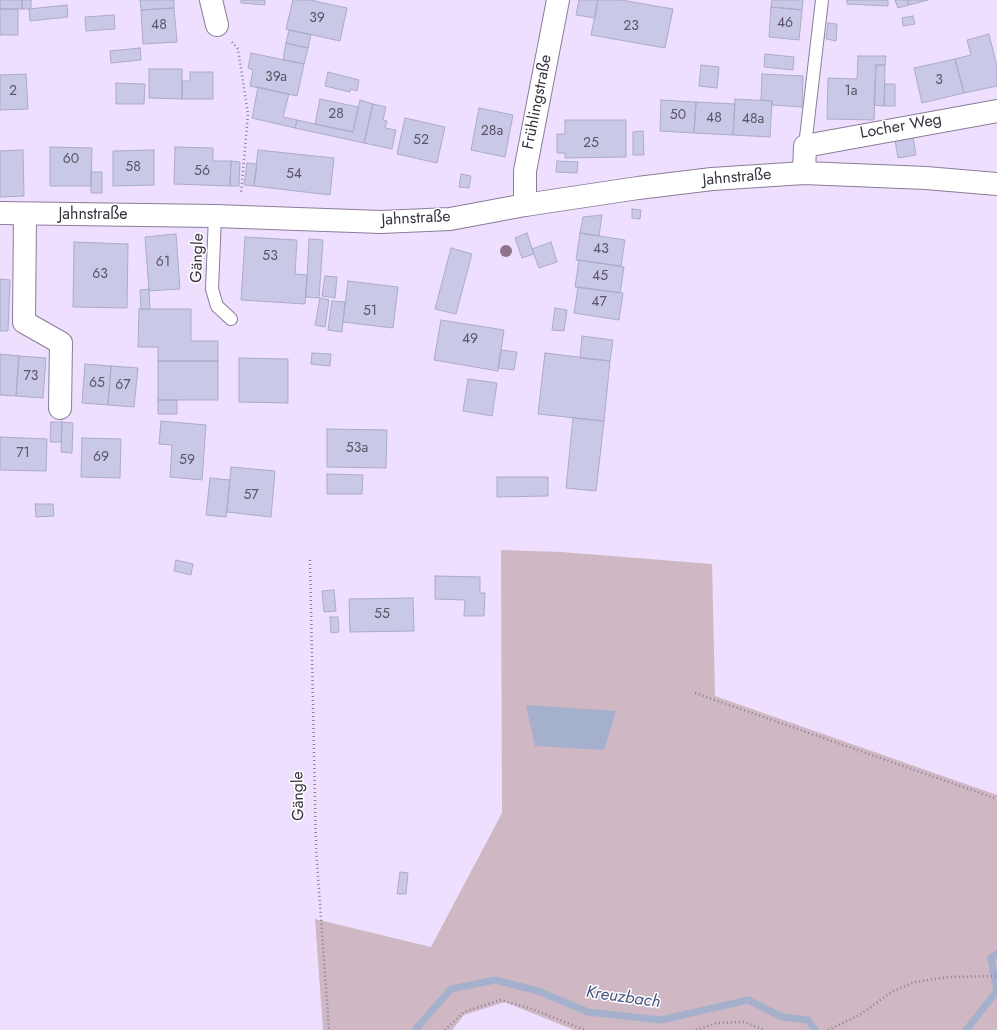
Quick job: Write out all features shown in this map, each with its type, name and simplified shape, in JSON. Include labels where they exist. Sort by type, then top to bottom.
[{"type":"street","points":[[210,0],[217,25]]},
{"type":"street","name":"Frühlingstraße","points":[[525,205],[525,171],[558,0]]},
{"type":"street","name":"Locher Weg","points":[[805,146],[997,111]]},
{"type":"street","points":[[804,173],[805,146]]},
{"type":"street","name":"Jahnstraße","points":[[0,213],[215,216],[380,222],[450,219],[525,205],[690,182],[804,173],[926,178],[997,184]]},
{"type":"street","points":[[25,214],[24,322],[61,343],[60,408]]},
{"type":"lane","points":[[805,146],[822,0]]},
{"type":"lane","name":"Gängle","points":[[215,216],[212,289],[217,306],[231,319]]},
{"type":"path","points":[[217,25],[238,49],[248,114],[239,217]]},
{"type":"path","name":"Gängle","points":[[310,560],[316,848],[329,1030]]},
{"type":"path","points":[[695,693],[997,799]]},
{"type":"path","points":[[828,1030],[862,1014],[893,991],[915,982],[949,977],[997,976]]},
{"type":"path","points":[[445,1030],[464,1012],[500,1000],[532,1009],[585,1030]]},
{"type":"path","points":[[696,1030],[717,1023],[744,1022],[764,1030]]},
{"type":"shaded area","points":[[501,550],[561,552],[712,564],[715,696],[997,795],[997,1030],[574,1030],[505,1002],[464,1015],[452,1030],[323,1030],[315,919],[431,947],[502,813]]},
{"type":"water","points":[[526,705],[616,711],[604,750],[535,746]]},
{"type":"building","points":[[0,0],[22,0],[22,9],[0,9]]},
{"type":"building","points":[[22,0],[31,0],[31,9],[22,9]]},
{"type":"building","points":[[140,0],[174,0],[174,8],[141,10]]},
{"type":"building","points":[[241,0],[265,0],[265,5],[241,3]]},
{"type":"building","points":[[293,0],[310,0],[347,8],[340,41],[286,29]]},
{"type":"building","points":[[579,0],[598,0],[595,18],[576,15]]},
{"type":"building","points":[[598,0],[621,0],[673,9],[665,48],[591,35]]},
{"type":"building","points":[[772,0],[803,0],[802,10],[771,7]]},
{"type":"building","points":[[847,0],[888,0],[888,6],[847,4]]},
{"type":"building","points":[[895,0],[907,0],[909,5],[898,8]]},
{"type":"building","points":[[907,0],[928,0],[909,5]]},
{"type":"building","points":[[67,5],[68,17],[30,21],[29,9]]},
{"type":"building","points":[[771,7],[802,10],[799,40],[769,37]]},
{"type":"building","points":[[174,8],[177,42],[143,44],[141,10]]},
{"type":"building","points":[[0,9],[18,9],[18,35],[0,35]]},
{"type":"building","points":[[114,15],[115,29],[86,31],[85,17]]},
{"type":"building","points":[[913,16],[915,24],[903,26],[902,18]]},
{"type":"building","points":[[828,23],[837,24],[836,41],[826,39]]},
{"type":"building","points":[[289,30],[311,35],[308,48],[286,43]]},
{"type":"building","points":[[989,34],[997,67],[997,86],[964,93],[955,59],[971,55],[967,40]]},
{"type":"building","points":[[286,43],[308,48],[304,64],[283,60]]},
{"type":"building","points":[[140,48],[141,60],[111,63],[110,51]]},
{"type":"building","points":[[251,53],[304,64],[297,96],[250,86],[253,70],[248,68]]},
{"type":"building","points":[[765,54],[794,57],[793,70],[764,67]]},
{"type":"building","points":[[858,56],[886,56],[885,65],[876,65],[874,120],[827,119],[828,78],[857,79]]},
{"type":"building","points":[[955,59],[964,93],[922,103],[914,68]]},
{"type":"building","points":[[701,65],[719,67],[717,88],[699,86]]},
{"type":"building","points":[[876,65],[885,65],[884,106],[874,105]]},
{"type":"building","points":[[149,69],[182,69],[182,99],[149,98]]},
{"type":"building","points":[[190,72],[213,72],[213,99],[182,99],[182,81],[190,81]]},
{"type":"building","points":[[328,72],[359,80],[357,91],[350,89],[350,92],[325,86]]},
{"type":"building","points":[[26,74],[28,109],[0,110],[0,75]]},
{"type":"building","points":[[762,74],[803,76],[802,107],[772,105],[772,101],[761,100]]},
{"type":"building","points":[[116,83],[145,84],[144,104],[116,104]]},
{"type":"building","points":[[885,84],[895,84],[895,106],[884,106]]},
{"type":"building","points":[[258,87],[289,94],[283,117],[297,120],[295,128],[252,118]]},
{"type":"building","points":[[320,99],[358,107],[353,132],[315,124]]},
{"type":"building","points":[[735,99],[772,101],[770,137],[733,135]]},
{"type":"building","points":[[360,100],[373,104],[364,143],[295,128],[297,120],[353,132]]},
{"type":"building","points":[[661,100],[696,102],[694,133],[660,131]]},
{"type":"building","points":[[696,102],[735,104],[733,135],[694,133]]},
{"type":"building","points":[[373,104],[386,107],[383,120],[387,121],[385,128],[396,130],[392,149],[364,143]]},
{"type":"building","points":[[479,108],[513,115],[505,157],[471,150]]},
{"type":"building","points":[[405,118],[445,127],[437,163],[397,154]]},
{"type":"building","points":[[565,120],[626,120],[626,157],[565,158],[565,153],[557,153],[557,134],[565,134]]},
{"type":"building","points":[[643,131],[644,155],[633,155],[633,132]]},
{"type":"building","points":[[913,137],[916,155],[898,158],[895,140]]},
{"type":"building","points":[[50,147],[92,148],[91,186],[50,186]]},
{"type":"building","points":[[175,147],[213,148],[213,161],[231,161],[230,186],[174,184]]},
{"type":"building","points":[[23,150],[24,196],[0,197],[0,151]]},
{"type":"building","points":[[154,150],[154,185],[113,186],[113,151]]},
{"type":"building","points":[[258,150],[334,158],[330,195],[254,186]]},
{"type":"building","points":[[231,161],[240,162],[239,186],[230,186]]},
{"type":"building","points":[[557,161],[578,162],[577,173],[556,172]]},
{"type":"building","points":[[247,163],[257,164],[254,186],[244,185]]},
{"type":"building","points":[[91,172],[102,172],[102,193],[91,193]]},
{"type":"building","points":[[461,174],[471,176],[469,188],[459,187]]},
{"type":"building","points":[[632,209],[641,210],[640,219],[632,218]]},
{"type":"building","points":[[602,215],[599,236],[580,233],[583,217]]},
{"type":"building","points":[[527,233],[534,254],[522,258],[515,238]]},
{"type":"building","points":[[580,233],[625,240],[621,266],[576,260]]},
{"type":"building","points":[[176,234],[180,289],[149,291],[145,237]]},
{"type":"building","points":[[245,237],[297,240],[295,274],[307,275],[305,304],[241,300]]},
{"type":"building","points":[[309,239],[323,240],[319,298],[306,297]]},
{"type":"building","points":[[74,242],[128,244],[127,308],[73,307]]},
{"type":"building","points":[[551,242],[557,262],[539,268],[532,249]]},
{"type":"building","points":[[451,248],[472,254],[456,314],[435,309]]},
{"type":"building","points":[[579,260],[624,267],[620,293],[575,287]]},
{"type":"building","points":[[325,276],[337,277],[335,298],[322,296]]},
{"type":"building","points":[[0,279],[10,280],[8,331],[0,331]]},
{"type":"building","points":[[348,281],[398,287],[393,328],[343,322]]},
{"type":"building","points":[[578,287],[623,293],[619,320],[574,313]]},
{"type":"building","points":[[149,289],[150,309],[141,309],[140,290]]},
{"type":"building","points":[[320,298],[329,300],[325,327],[315,325]]},
{"type":"building","points":[[332,301],[345,302],[342,332],[328,330]]},
{"type":"building","points":[[555,308],[567,310],[564,331],[552,330]]},
{"type":"building","points":[[139,309],[191,309],[191,341],[218,341],[218,361],[158,361],[158,347],[138,347]]},
{"type":"building","points":[[441,320],[504,330],[498,371],[434,360]]},
{"type":"building","points":[[582,336],[613,340],[610,361],[580,358]]},
{"type":"building","points":[[501,350],[517,352],[514,370],[498,368]]},
{"type":"building","points":[[312,353],[331,354],[330,366],[311,364]]},
{"type":"building","points":[[545,353],[610,361],[604,421],[538,414]]},
{"type":"building","points":[[0,354],[19,356],[16,396],[0,395]]},
{"type":"building","points":[[19,356],[46,358],[43,398],[16,396]]},
{"type":"building","points":[[239,358],[288,359],[288,403],[239,402]]},
{"type":"building","points":[[158,361],[218,361],[218,400],[158,400]]},
{"type":"building","points":[[85,364],[111,366],[108,405],[82,403]]},
{"type":"building","points":[[111,366],[138,368],[134,407],[108,405]]},
{"type":"building","points":[[468,379],[497,383],[492,416],[463,411]]},
{"type":"building","points":[[158,400],[177,400],[177,414],[158,414]]},
{"type":"building","points":[[573,418],[604,421],[596,491],[566,488]]},
{"type":"building","points":[[161,421],[206,425],[202,480],[170,477],[172,445],[159,444]]},
{"type":"building","points":[[51,422],[62,422],[61,442],[50,442]]},
{"type":"building","points":[[62,422],[73,423],[72,453],[61,452]]},
{"type":"building","points":[[327,429],[387,430],[386,468],[327,467]]},
{"type":"building","points":[[0,437],[47,439],[46,471],[0,470]]},
{"type":"building","points":[[82,438],[121,439],[120,478],[81,477]]},
{"type":"building","points":[[231,467],[275,471],[271,517],[227,512]]},
{"type":"building","points":[[327,474],[363,475],[362,494],[327,494]]},
{"type":"building","points":[[497,477],[548,477],[548,496],[497,497]]},
{"type":"building","points":[[210,478],[230,480],[226,517],[206,515]]},
{"type":"building","points":[[35,504],[53,504],[54,516],[36,517]]},
{"type":"building","points":[[176,560],[193,564],[191,575],[174,571]]},
{"type":"building","points":[[435,576],[480,577],[480,593],[485,593],[484,616],[464,616],[465,600],[435,599]]},
{"type":"building","points":[[334,590],[336,611],[324,612],[322,591]]},
{"type":"building","points":[[413,598],[414,631],[350,632],[349,599]]},
{"type":"building","points":[[330,617],[338,617],[339,632],[331,633]]},
{"type":"building","points":[[400,872],[408,873],[406,894],[397,894]]},
{"type":"waterway","name":"Kreuzbach","points":[[966,1030],[997,991],[991,958],[997,954]]},
{"type":"waterway","name":"Kreuzbach","points":[[415,1030],[451,989],[495,980],[538,991],[588,1012],[661,1020],[748,1000],[782,1017],[808,1020],[815,1030]]}]
